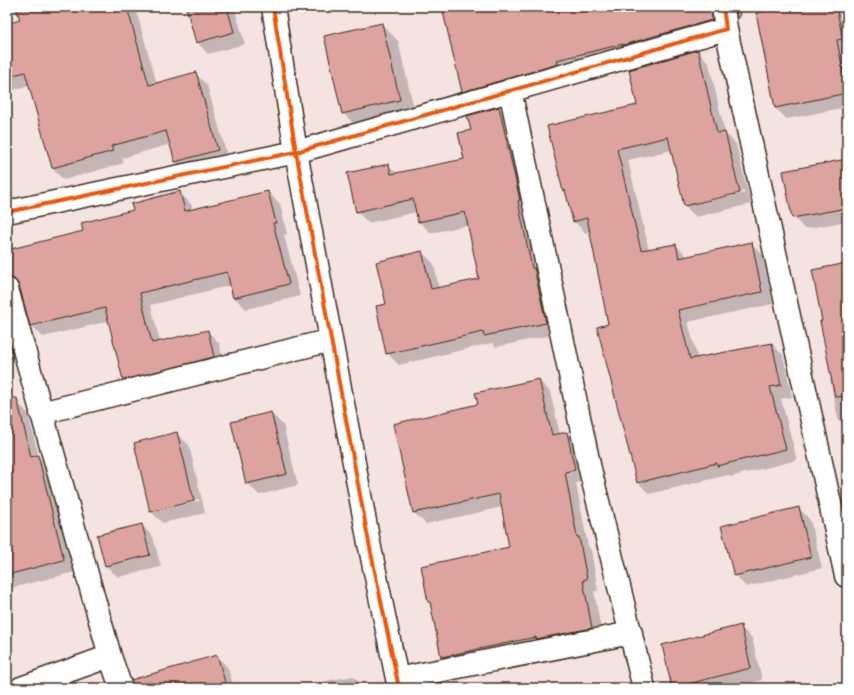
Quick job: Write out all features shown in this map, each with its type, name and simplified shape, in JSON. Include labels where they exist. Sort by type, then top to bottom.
[{"type":"street","points":[[273,7],[296,152],[369,543],[398,683],[631,633]]},
{"type":"street","points":[[723,7],[726,29],[846,576]]},
{"type":"street","points":[[7,212],[296,152],[726,29]]},
{"type":"street","points":[[510,90],[590,469],[644,688]]},
{"type":"street","points":[[7,289],[15,346],[41,414],[110,656],[121,688]]},
{"type":"street","points":[[41,414],[331,340]]},
{"type":"street","points":[[21,688],[110,656]]},
{"type":"building","points":[[16,7],[127,7],[149,85],[196,72],[218,150],[175,162],[166,131],[111,146],[113,151],[52,168],[25,72],[7,77],[7,24],[20,20]]},
{"type":"building","points":[[186,7],[227,7],[234,32],[196,43]]},
{"type":"building","points":[[467,7],[711,7],[712,20],[623,45],[557,60],[558,64],[462,92],[443,12]]},
{"type":"building","points":[[736,7],[739,7],[740,17],[737,18]]},
{"type":"building","points":[[783,7],[836,7],[843,39],[837,40],[847,93],[775,108],[756,13]]},
{"type":"building","points":[[382,23],[400,100],[342,114],[324,36]]},
{"type":"building","points":[[698,50],[717,133],[725,132],[740,193],[684,206],[668,137],[617,149],[641,250],[676,244],[679,258],[752,242],[762,292],[678,310],[690,359],[772,343],[781,385],[770,387],[786,449],[717,466],[717,463],[637,483],[597,327],[608,324],[587,218],[573,222],[565,190],[563,191],[547,126],[637,105],[629,70]]},
{"type":"building","points":[[499,107],[520,200],[518,201],[532,268],[534,268],[546,323],[484,336],[483,332],[386,354],[376,306],[386,304],[376,262],[422,251],[431,289],[479,279],[465,212],[418,222],[413,199],[356,212],[347,173],[389,164],[391,174],[464,159],[458,133],[471,130],[467,116]]},
{"type":"building","points":[[847,159],[847,208],[792,218],[783,171]]},
{"type":"building","points":[[180,191],[185,211],[268,191],[276,223],[273,223],[289,284],[233,298],[227,272],[140,293],[152,343],[208,330],[214,357],[123,380],[105,308],[30,326],[19,285],[15,280],[7,277],[7,250],[83,231],[81,223],[133,210],[131,204]]},
{"type":"building","points":[[847,263],[847,396],[835,397],[820,321],[822,321],[812,270]]},
{"type":"building","points":[[539,379],[552,435],[567,432],[575,470],[565,472],[577,537],[579,537],[587,579],[583,580],[592,628],[536,639],[536,637],[441,657],[421,566],[509,547],[499,494],[413,513],[393,424],[478,404],[475,393]]},
{"type":"building","points":[[17,398],[31,457],[38,455],[64,560],[7,575],[7,399]]},
{"type":"building","points":[[271,412],[287,474],[246,484],[231,422]]},
{"type":"building","points":[[177,432],[194,501],[150,512],[134,443]]},
{"type":"building","points":[[799,507],[811,557],[734,576],[721,526]]},
{"type":"building","points":[[142,524],[150,555],[105,566],[97,535]]},
{"type":"building","points":[[741,625],[751,668],[672,688],[662,645]]},
{"type":"building","points":[[217,655],[227,688],[133,688],[131,680]]},
{"type":"cycle path","points":[[273,7],[296,152],[726,29],[723,7]]},
{"type":"cycle path","points":[[7,212],[296,152],[369,543],[399,688]]}]
